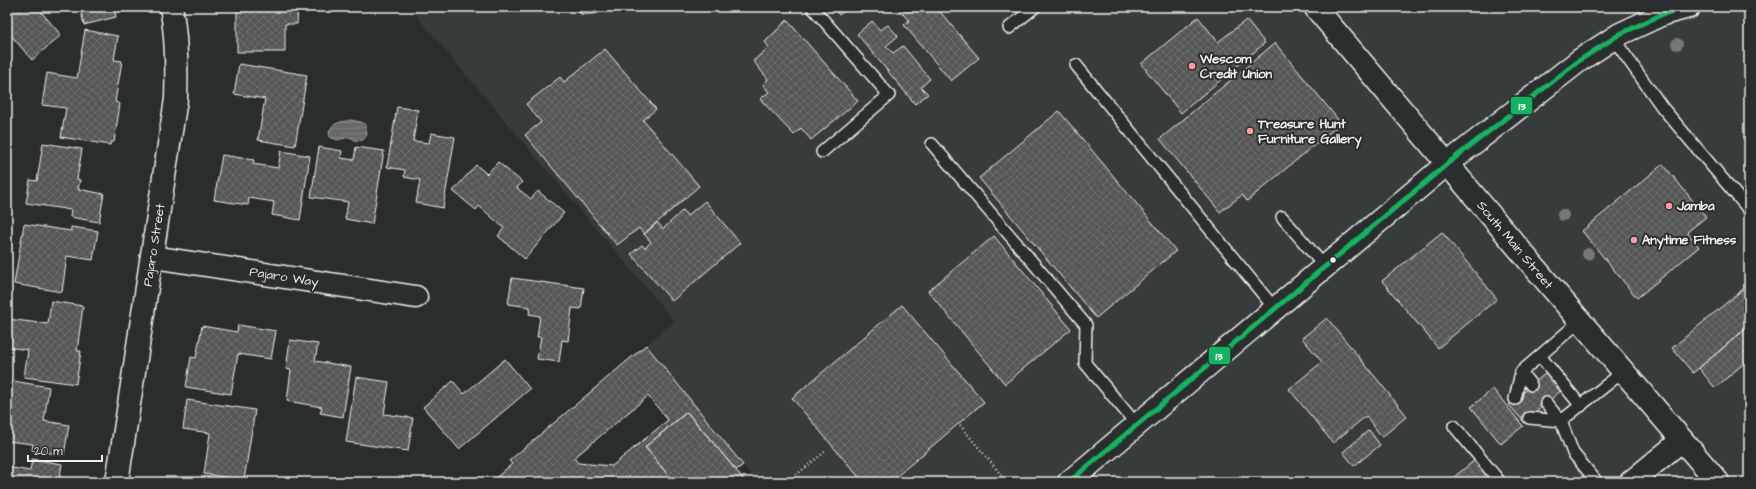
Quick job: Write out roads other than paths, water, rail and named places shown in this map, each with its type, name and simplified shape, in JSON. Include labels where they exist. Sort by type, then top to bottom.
[{"type":"street","name":"Pajaro Street","points":[[117,482],[176,99],[176,41],[171,7]]},
{"type":"street","name":"South Main Street","points":[[1315,7],[1718,482]]},
{"type":"street","points":[[1068,482],[1447,164],[1580,60],[1613,38],[1662,14],[1689,7]]},
{"type":"street","name":"Pajaro Way","points":[[152,257],[416,297]]},
{"type":"street","points":[[1631,482],[1682,440]]},
{"type":"lane","points":[[583,7],[595,7]]},
{"type":"lane","points":[[812,7],[889,95],[822,152]]},
{"type":"lane","points":[[1009,28],[1035,7]]},
{"type":"lane","points":[[1613,38],[1662,107],[1749,210]]},
{"type":"lane","points":[[1076,65],[1275,309]]},
{"type":"lane","points":[[932,144],[1086,325],[1085,363],[1137,425]]},
{"type":"lane","points":[[1282,217],[1324,267]]},
{"type":"lane","points":[[1515,399],[1521,372],[1580,321]]},
{"type":"lane","points":[[1540,356],[1581,406]]},
{"type":"lane","points":[[1529,418],[1561,421],[1624,371]]},
{"type":"lane","points":[[1521,372],[1531,385]]},
{"type":"lane","points":[[1546,403],[1561,421],[1573,453],[1598,482]]},
{"type":"lane","points":[[1454,426],[1500,482]]},
{"type":"place","name":"Wescom Credit Union","points":[[1192,66]]},
{"type":"place","name":"Treasure Hunt Furniture Gallery","points":[[1250,131]]},
{"type":"place","name":"Jamba","points":[[1669,206]]},
{"type":"place","name":"Anytime Fitness","points":[[1634,240]]}]
